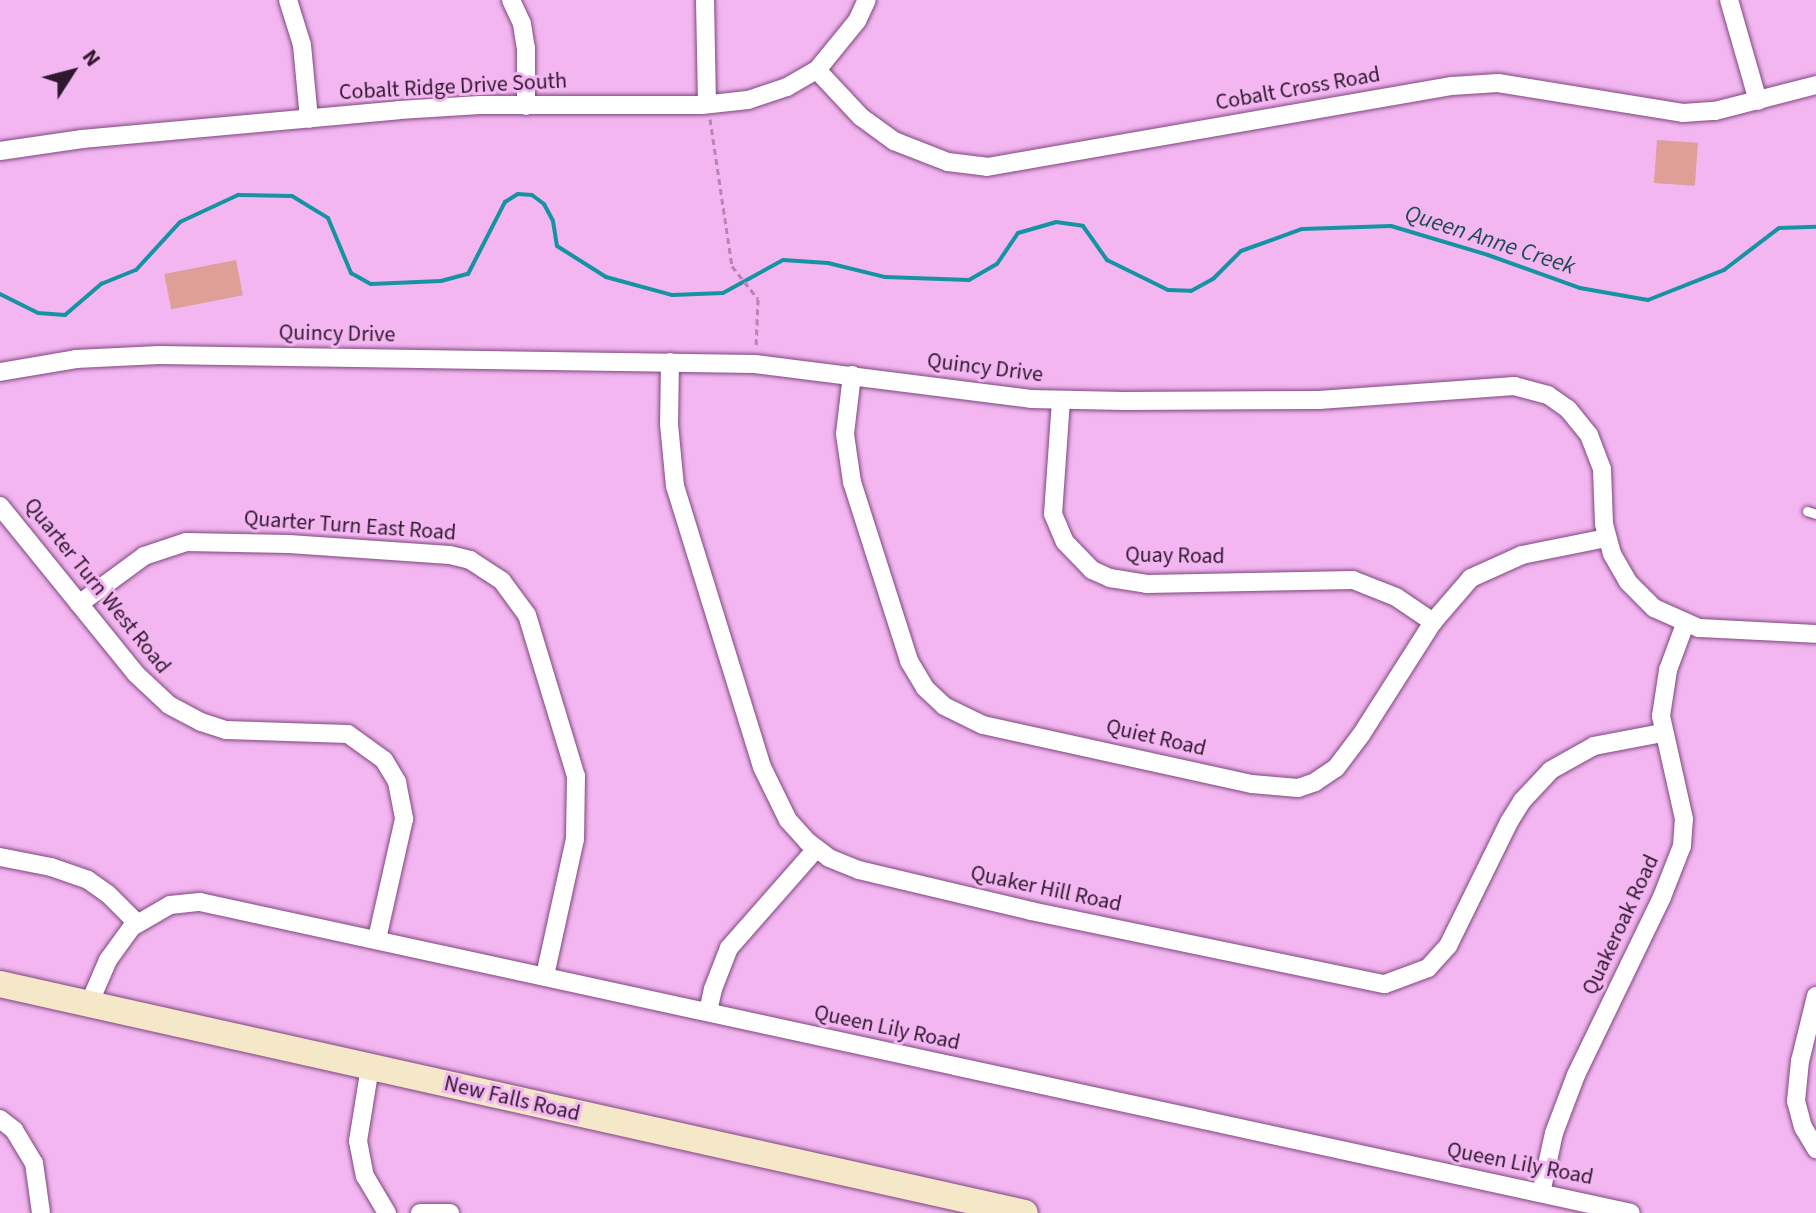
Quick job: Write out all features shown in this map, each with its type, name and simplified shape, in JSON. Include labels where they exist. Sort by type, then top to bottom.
[{"type":"main road","name":"New Falls Road","points":[[0,984],[1025,1213]]},
{"type":"street","points":[[288,0],[302,45],[309,119]]},
{"type":"street","points":[[511,0],[522,24],[526,48],[526,106]]},
{"type":"street","points":[[705,0],[707,104]]},
{"type":"street","name":"Cobalt Ridge Drive South","points":[[0,151],[82,139],[399,110],[707,104],[763,96],[817,70],[857,21],[867,0]]},
{"type":"street","points":[[1729,0],[1758,101]]},
{"type":"street","name":"Cobalt Cross Road","points":[[817,70],[861,117],[894,141],[948,162],[987,167],[1483,83],[1541,88],[1664,112],[1715,111],[1816,85]]},
{"type":"street","name":"Quincy Drive","points":[[0,372],[76,359],[159,355],[755,364],[1061,400],[1319,400],[1395,397],[1490,386],[1538,390],[1568,409],[1589,435],[1602,469],[1606,538],[1628,582],[1639,595],[1685,624],[1736,631],[1816,634]]},
{"type":"street","name":"Quaker Hill Road","points":[[670,362],[670,453],[680,503],[773,794],[788,820],[816,849],[859,870],[914,886],[1385,984],[1414,976],[1440,957],[1463,918],[1509,822],[1522,801],[1551,770],[1594,746],[1662,733]]},
{"type":"street","name":"Quiet Road","points":[[852,375],[845,453],[894,620],[919,679],[944,706],[971,720],[1252,784],[1298,788],[1315,782],[1341,762],[1433,622],[1453,596],[1482,570],[1522,555],[1606,538]]},
{"type":"street","name":"Quay Road","points":[[1061,400],[1053,514],[1065,542],[1092,570],[1120,581],[1147,584],[1353,580],[1396,597],[1433,622]]},
{"type":"street","name":"Quarter Turn West Road","points":[[0,506],[155,695],[201,722],[243,732],[348,734],[384,760],[397,782],[404,809],[395,869],[377,939]]},
{"type":"street","name":"Quarter Turn East Road","points":[[79,604],[144,556],[186,542],[289,544],[450,555],[470,560],[502,581],[527,615],[576,776],[575,839],[545,976]]},
{"type":"street","name":"Quakeroak Road","points":[[1541,1193],[1554,1133],[1576,1075],[1662,897],[1682,846],[1680,796],[1662,733],[1665,682],[1685,624]]},
{"type":"street","points":[[708,1012],[713,989],[729,948],[816,849]]},
{"type":"street","points":[[0,857],[51,867],[88,880],[108,894],[137,923],[120,940],[89,1004]]},
{"type":"street","name":"Queen Lily Road","points":[[137,923],[170,905],[200,902],[1631,1213]]},
{"type":"street","points":[[1816,996],[1800,1061],[1796,1101],[1803,1127],[1816,1149]]},
{"type":"street","points":[[370,1067],[358,1141],[365,1176],[387,1213]]},
{"type":"street","points":[[0,1119],[14,1130],[34,1163],[41,1193],[41,1213]]},
{"type":"street","points":[[420,1213],[450,1213]]},
{"type":"path","points":[[707,104],[732,266],[758,299],[755,364]]},
{"type":"shaded area","points":[[1657,140],[1698,143],[1695,186],[1654,183]]},
{"type":"shaded area","points":[[236,260],[243,295],[171,309],[164,274]]},
{"type":"waterway","name":"Queen Anne Creek","points":[[0,294],[38,313],[65,315],[101,284],[136,270],[180,222],[238,195],[292,196],[328,218],[351,273],[371,284],[441,281],[468,274],[505,202],[518,194],[532,195],[544,204],[553,221],[557,246],[606,277],[672,295],[723,293],[783,260],[828,263],[885,277],[969,280],[997,264],[1018,233],[1056,222],[1083,226],[1107,260],[1168,290],[1191,291],[1214,278],[1241,251],[1302,229],[1391,226],[1488,255],[1580,288],[1648,300],[1724,270],[1779,228],[1816,227]]}]
